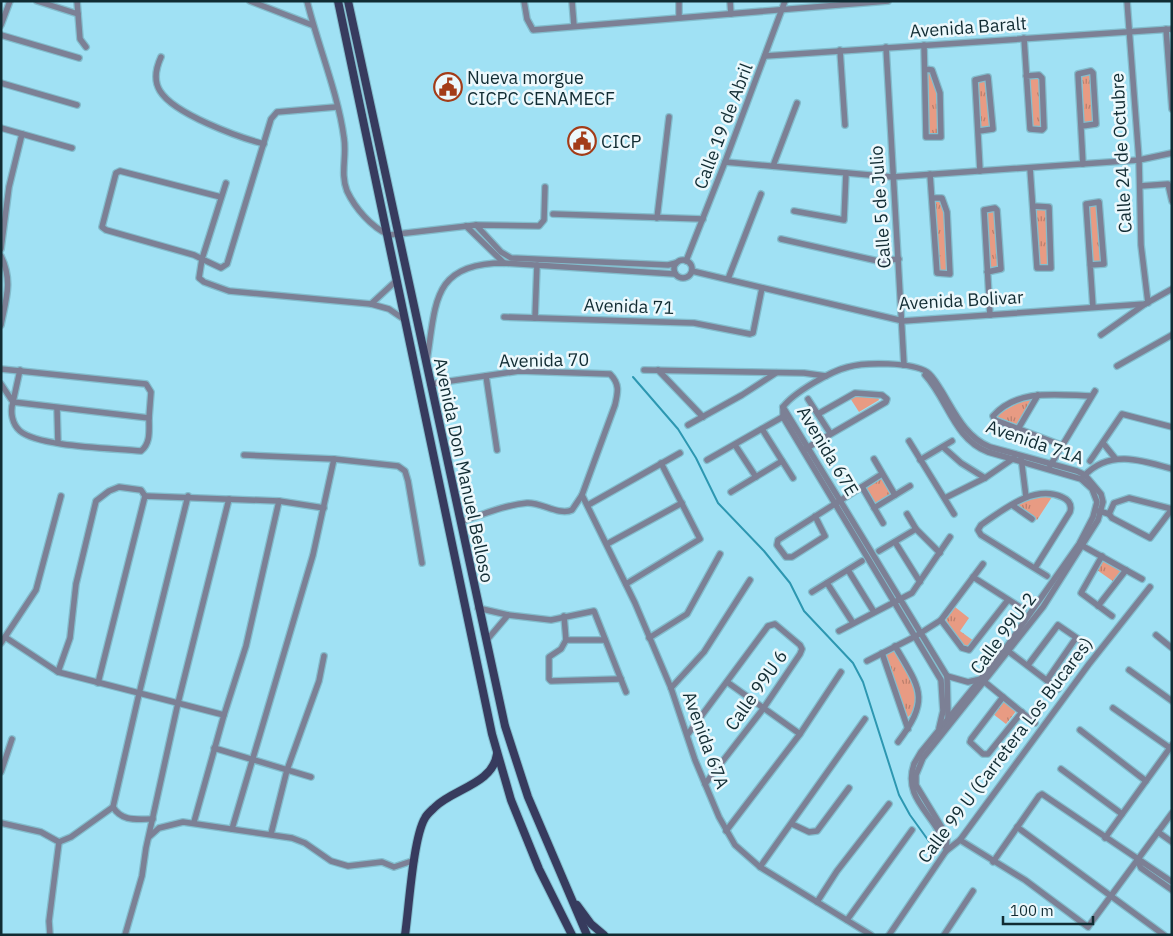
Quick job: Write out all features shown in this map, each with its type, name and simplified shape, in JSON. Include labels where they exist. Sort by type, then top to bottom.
[{"type":"main road","name":"Avenida Don Manuel Belloso","points":[[338,1],[430,384],[505,726],[528,797],[587,935]]},
{"type":"main road","name":"Avenida Don Manuel Belloso","points":[[348,1],[393,235],[397,280],[497,750],[511,800],[539,869],[572,935]]},
{"type":"main road","points":[[405,935],[416,860],[425,818],[437,805],[487,773],[496,762],[497,750]]},
{"type":"main road","points":[[568,893],[591,924],[604,935]]},
{"type":"street","points":[[1,25],[10,1]]},
{"type":"street","points":[[37,1],[78,14]]},
{"type":"street","points":[[250,1],[312,25]]},
{"type":"street","points":[[306,1],[344,138],[343,181],[348,193],[367,219],[393,235],[476,225],[539,226],[544,220],[545,187]]},
{"type":"street","points":[[524,1],[527,19],[533,30],[783,8],[888,1]]},
{"type":"street","points":[[572,1],[574,26]]},
{"type":"street","points":[[679,1],[679,17]]},
{"type":"street","points":[[730,1],[731,14]]},
{"type":"street","name":"Calle 19 de Abril","points":[[686,261],[726,162],[785,1]]},
{"type":"street","name":"Calle 24 de Octubre","points":[[1127,1],[1140,160],[1142,245],[1147,304]]},
{"type":"street","points":[[79,2],[80,39],[86,47]]},
{"type":"street","points":[[1169,29],[1172,109]]},
{"type":"street","name":"Avenida Baralt","points":[[765,56],[1169,29]]},
{"type":"street","points":[[1,35],[79,58]]},
{"type":"street","points":[[1024,38],[1026,76],[1030,129],[1042,130],[1044,128],[1042,78],[1039,75],[1026,76]]},
{"type":"street","points":[[924,45],[926,137],[941,137],[940,93],[932,70],[925,69]]},
{"type":"street","name":"Calle 5 de Julio","points":[[886,47],[904,365]]},
{"type":"street","points":[[840,50],[845,125]]},
{"type":"street","points":[[161,57],[156,77],[160,93],[194,117],[218,129],[264,144]]},
{"type":"street","points":[[1082,126],[1096,124],[1093,73],[1091,71],[1078,74],[1083,164]]},
{"type":"street","points":[[979,131],[993,129],[988,78],[975,80],[980,171]]},
{"type":"street","points":[[1,83],[76,105]]},
{"type":"street","points":[[774,166],[797,103]]},
{"type":"street","points":[[221,197],[120,171],[116,173],[102,227],[106,230],[185,251],[216,268],[221,268],[227,264],[271,119],[277,112],[336,107]]},
{"type":"street","points":[[657,218],[669,117]]},
{"type":"street","points":[[1,128],[72,148]]},
{"type":"street","points":[[1,249],[9,187],[22,134]]},
{"type":"street","points":[[726,162],[892,176],[1140,160],[1172,153]]},
{"type":"street","points":[[1030,168],[1037,268],[1051,268],[1049,207],[1033,206]]},
{"type":"street","points":[[794,211],[844,220],[846,173]]},
{"type":"street","points":[[930,174],[937,273],[950,274],[948,212],[942,198],[933,198]]},
{"type":"street","points":[[226,183],[202,259],[201,280],[229,291],[371,304],[389,309],[406,321]]},
{"type":"street","points":[[1140,186],[1168,184],[1172,200]]},
{"type":"street","points":[[728,279],[761,194]]},
{"type":"street","points":[[1090,265],[1104,264],[1099,202],[1086,204],[1090,265],[1093,307]]},
{"type":"street","points":[[987,272],[1001,268],[995,208],[984,210],[987,272],[990,315]]},
{"type":"street","points":[[553,214],[702,219]]},
{"type":"street","points":[[426,368],[436,303],[449,279],[465,268],[479,264],[504,263],[675,274],[678,277],[685,278],[692,272],[691,266],[686,261],[668,265],[511,258],[501,252],[476,225]]},
{"type":"street","points":[[466,226],[504,263]]},
{"type":"street","points":[[781,239],[878,261],[899,259]]},
{"type":"street","points":[[1,256],[7,268],[9,286],[1,325]]},
{"type":"street","points":[[675,274],[676,263]]},
{"type":"street","points":[[534,318],[537,265]]},
{"type":"street","name":"Avenida Bolivar","points":[[692,272],[903,321],[1147,304],[1172,288]]},
{"type":"street","points":[[371,304],[397,280]]},
{"type":"street","name":"Avenida 71","points":[[504,317],[694,323],[752,334],[762,288]]},
{"type":"street","points":[[1101,335],[1147,304]]},
{"type":"street","points":[[1117,366],[1172,334]]},
{"type":"street","points":[[644,370],[826,376],[848,366],[904,365]]},
{"type":"street","name":"Avenida 71A","points":[[904,365],[916,367],[933,378],[965,429],[978,441],[1017,457],[1083,477],[1096,485],[1100,502]]},
{"type":"street","points":[[1,369],[20,370],[146,384],[151,392],[149,437],[146,447],[141,451],[58,443],[30,437],[21,432],[16,426],[12,415],[20,370]]},
{"type":"street","points":[[658,370],[703,416]]},
{"type":"street","name":"Avenida 70","points":[[430,384],[519,371],[610,374],[617,381],[618,391],[582,495]]},
{"type":"street","points":[[688,425],[748,392],[776,373]]},
{"type":"street","points":[[486,376],[497,450]]},
{"type":"street","name":"Avenida 67E","points":[[826,376],[783,407],[805,449],[898,600],[941,680],[943,711],[941,732]]},
{"type":"street","points":[[1,384],[13,402],[149,418]]},
{"type":"street","points":[[1050,466],[1093,393],[1038,395],[1018,398],[993,416],[995,420],[1061,445]]},
{"type":"street","points":[[805,449],[886,402],[886,396],[854,394],[818,414]]},
{"type":"street","points":[[1018,428],[1038,395]]},
{"type":"street","points":[[808,399],[830,433]]},
{"type":"street","points":[[57,408],[58,443]]},
{"type":"street","points":[[1090,461],[1122,414],[1172,427]]},
{"type":"street","points":[[707,460],[786,415]]},
{"type":"street","points":[[762,429],[792,478]]},
{"type":"street","points":[[909,441],[954,514]]},
{"type":"street","points":[[920,460],[952,442]]},
{"type":"street","points":[[1103,443],[1115,458]]},
{"type":"street","points":[[735,445],[756,477]]},
{"type":"street","points":[[943,447],[961,463],[985,478]]},
{"type":"street","points":[[588,505],[680,453]]},
{"type":"street","points":[[244,455],[334,459],[390,465],[405,471],[422,563]]},
{"type":"street","points":[[945,498],[985,478],[1017,457],[1026,497]]},
{"type":"street","points":[[1083,477],[1096,466],[1115,458],[1141,460],[1172,469]]},
{"type":"street","points":[[232,829],[313,555],[334,459]]},
{"type":"street","points":[[874,459],[895,495]]},
{"type":"street","points":[[731,492],[782,462]]},
{"type":"street","points":[[626,584],[700,539],[661,463]]},
{"type":"street","points":[[815,516],[825,536],[792,557],[786,557],[776,542],[815,516],[882,474]]},
{"type":"street","points":[[874,508],[910,486]]},
{"type":"street","points":[[58,672],[70,638],[76,584],[96,501],[109,491],[119,487],[141,490],[145,496],[98,683]]},
{"type":"street","points":[[862,487],[884,523]]},
{"type":"street","points":[[1035,568],[1070,512],[1071,505],[1068,499],[1053,494],[1026,497],[981,525],[978,530],[981,535],[1047,576]]},
{"type":"street","points":[[460,522],[508,507],[528,503],[568,512],[572,510],[582,495]]},
{"type":"street","name":"Avenida 67A","points":[[582,495],[626,584],[672,688],[705,784],[726,830],[741,852],[760,867],[871,935]]},
{"type":"street","points":[[1,643],[36,590],[61,496]]},
{"type":"street","points":[[145,496],[188,496],[279,501],[324,508]]},
{"type":"street","points":[[59,842],[71,837],[113,807],[188,496]]},
{"type":"street","points":[[1099,511],[1109,514],[1112,518],[1150,538],[1172,509],[1129,498],[1114,503],[1109,514]]},
{"type":"street","points":[[125,935],[142,876],[148,838],[178,703],[229,499]]},
{"type":"street","points":[[194,822],[214,748],[246,646],[279,501]]},
{"type":"street","name":"Calle 99U-2","points":[[946,851],[947,837],[919,792],[913,775],[921,752],[941,732],[1048,599],[1081,545],[1099,511],[1100,502]]},
{"type":"street","points":[[607,544],[682,503]]},
{"type":"street","points":[[1012,505],[1032,519]]},
{"type":"street","points":[[907,514],[916,529],[940,552]]},
{"type":"street","points":[[880,551],[916,529]]},
{"type":"street","points":[[838,631],[912,593],[950,537]]},
{"type":"street","points":[[895,542],[920,582]]},
{"type":"street","points":[[1081,545],[1142,579]]},
{"type":"street","points":[[649,638],[687,614],[720,554]]},
{"type":"street","points":[[1102,556],[1081,590],[1082,595],[1112,616]]},
{"type":"street","points":[[812,592],[862,561]]},
{"type":"street","points":[[867,661],[918,635],[941,620],[983,564]]},
{"type":"street","points":[[848,570],[874,612]]},
{"type":"street","points":[[1098,606],[1126,570]]},
{"type":"street","points":[[974,577],[1023,610]]},
{"type":"street","points":[[672,688],[704,652],[750,580]]},
{"type":"street","points":[[827,583],[853,623]]},
{"type":"street","name":"Calle 99 U (Carretera Los Bucares)","points":[[889,935],[946,851],[960,840],[1089,664],[1150,587]]},
{"type":"street","points":[[941,620],[962,648],[969,650],[1008,600]]},
{"type":"street","points":[[478,608],[508,616],[551,620],[594,611],[626,692]]},
{"type":"street","points":[[486,641],[508,616]]},
{"type":"street","points":[[564,616],[566,640],[560,649],[549,657],[549,679],[551,681],[621,679]]},
{"type":"street","name":"Calle 99U 6","points":[[705,784],[763,709],[802,649],[795,639],[775,624],[768,626],[727,682]]},
{"type":"street","points":[[1028,665],[1058,625],[1090,647]]},
{"type":"street","name":"Avenida 67E","points":[[918,635],[947,676],[948,719]]},
{"type":"street","points":[[1156,636],[1172,648]]},
{"type":"street","points":[[6,637],[58,672],[224,715]]},
{"type":"street","points":[[1047,680],[1076,638]]},
{"type":"street","points":[[566,640],[605,640]]},
{"type":"street","points":[[895,646],[917,684],[920,696],[915,718],[898,742]]},
{"type":"street","points":[[1007,650],[1058,689]]},
{"type":"street","points":[[882,653],[908,729]]},
{"type":"street","points":[[271,834],[287,770],[319,681],[324,656]]},
{"type":"street","points":[[1129,670],[1172,701]]},
{"type":"street","points":[[726,830],[800,734],[842,672]]},
{"type":"street","points":[[947,676],[968,682],[984,680],[1035,723]]},
{"type":"street","name":"Calle 99U-2","points":[[941,732],[948,719],[984,680]]},
{"type":"street","points":[[688,734],[727,682],[800,734]]},
{"type":"street","points":[[1003,697],[971,738],[970,742],[983,754],[988,754],[1022,712]]},
{"type":"street","points":[[1105,838],[1171,747],[1112,708]]},
{"type":"street","points":[[760,867],[865,719]]},
{"type":"street","points":[[1080,730],[1146,781]]},
{"type":"street","points":[[1,772],[12,739]]},
{"type":"street","points":[[214,748],[311,777]]},
{"type":"street","points":[[1062,769],[1122,814]]},
{"type":"street","points":[[792,824],[809,832],[817,831],[849,788]]},
{"type":"street","points":[[993,862],[1039,796],[1047,795],[1105,838],[1172,882]]},
{"type":"street","points":[[817,902],[837,871],[889,804]]},
{"type":"street","points":[[113,807],[117,814],[125,819],[153,819]]},
{"type":"street","points":[[960,840],[1025,880],[1088,927],[1172,813]]},
{"type":"street","points":[[148,838],[159,828],[168,824],[194,822],[271,834],[305,843],[331,861],[348,866],[382,862],[390,866],[401,867],[416,860]]},
{"type":"street","points":[[1,823],[41,832],[59,842]]},
{"type":"street","points":[[1017,827],[1164,935]]},
{"type":"street","points":[[847,920],[912,830]]},
{"type":"street","points":[[1158,832],[1172,842]]},
{"type":"street","points":[[50,935],[49,921],[59,842]]},
{"type":"street","points":[[1137,860],[1141,868],[1172,890]]},
{"type":"street","points":[[944,935],[973,890]]},
{"type":"green space","points":[[927,73],[930,73],[936,91],[939,134],[929,135]]},
{"type":"green space","points":[[1090,74],[1094,124],[1084,124],[1082,75]]},
{"type":"green space","points":[[1029,78],[1039,78],[1041,127],[1032,128]]},
{"type":"green space","points":[[987,80],[990,128],[981,129],[978,81]]},
{"type":"green space","points":[[942,200],[946,210],[949,271],[939,271],[935,201]]},
{"type":"green space","points":[[1089,205],[1098,205],[1101,262],[1092,262]]},
{"type":"green space","points":[[1046,208],[1049,265],[1040,265],[1036,209]]},
{"type":"green space","points":[[994,210],[998,268],[990,268],[987,211]]},
{"type":"green space","points":[[860,394],[878,397],[879,400],[859,412],[850,398]]},
{"type":"green space","points":[[1033,399],[1019,425],[995,416],[1023,400]]},
{"type":"green space","points":[[882,478],[891,494],[875,503],[866,488]]},
{"type":"green space","points":[[1046,496],[1052,497],[1037,520],[1016,505],[1023,500]]},
{"type":"green space","points":[[1103,561],[1121,571],[1114,582],[1097,570]]},
{"type":"green space","points":[[955,607],[969,618],[960,631],[974,641],[970,645],[963,647],[946,620]]},
{"type":"green space","points":[[895,650],[909,675],[916,694],[913,711],[907,718],[886,654]]},
{"type":"green space","points":[[1004,700],[1017,710],[1006,724],[993,714]]},
{"type":"waterway","points":[[633,377],[678,429],[696,458],[718,503],[764,551],[790,583],[804,611],[853,663],[863,682],[899,795],[910,815],[936,851]]},
{"type":"place","name":"Nueva morgue CICPC CENAMECF","points":[[448,87]]},
{"type":"place","name":"CICP","points":[[582,141]]}]
